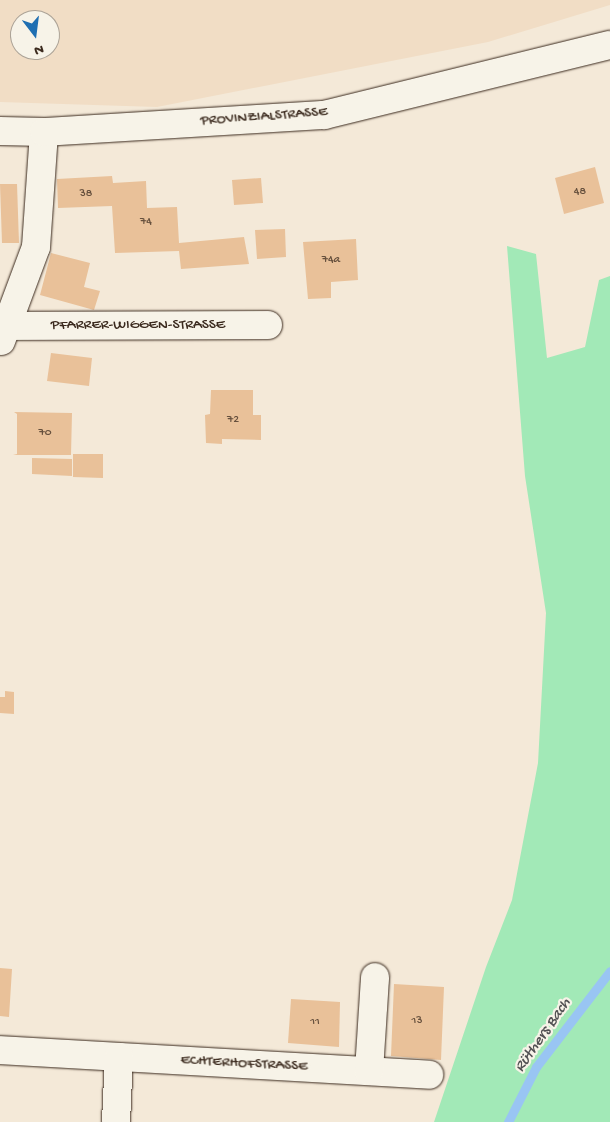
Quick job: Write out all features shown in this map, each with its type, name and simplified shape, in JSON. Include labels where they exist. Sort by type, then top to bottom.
[{"type":"street","name":"PROVINZIALSTRASSE","points":[[0,131],[44,132],[324,114],[610,44]]},
{"type":"street","name":"PFARRER-WIGGEN-STRASSE","points":[[44,132],[36,247],[4,334],[268,325]]},
{"type":"street","points":[[369,1072],[375,977]]},
{"type":"street","name":"ECHTERHOFSTRASSE","points":[[0,1050],[429,1075]]},
{"type":"street","points":[[116,1122],[119,1057]]},
{"type":"shaded area","points":[[0,0],[610,0],[610,5],[488,42],[157,107],[0,102]]},
{"type":"green space","points":[[507,246],[536,254],[547,358],[585,347],[599,280],[610,276],[610,1122],[434,1122],[486,967],[512,900],[538,763],[546,613],[525,476]]},
{"type":"building","points":[[595,167],[604,203],[564,214],[555,178]]},
{"type":"building","points":[[112,176],[113,183],[146,181],[147,208],[177,207],[179,243],[244,237],[249,264],[181,269],[179,251],[115,253],[112,206],[58,208],[57,179]]},
{"type":"building","points":[[261,178],[263,203],[234,205],[232,180]]},
{"type":"building","points":[[0,184],[17,184],[19,243],[2,243]]},
{"type":"building","points":[[285,229],[286,257],[257,259],[255,230]]},
{"type":"building","points":[[356,239],[358,280],[331,282],[331,298],[308,299],[303,242]]},
{"type":"building","points":[[51,253],[90,263],[84,287],[100,291],[94,310],[40,295]]},
{"type":"building","points":[[51,353],[92,358],[89,386],[47,381]]},
{"type":"building","points":[[211,390],[253,390],[253,415],[261,415],[261,440],[222,439],[222,444],[206,443],[205,415],[210,414]]},
{"type":"building","points":[[14,412],[72,413],[71,455],[13,455],[17,454],[17,414]]},
{"type":"building","points":[[73,454],[103,454],[103,478],[73,477]]},
{"type":"building","points":[[32,458],[72,459],[72,476],[32,474]]},
{"type":"building","points":[[5,691],[14,692],[14,714],[0,713],[0,697],[5,697]]},
{"type":"building","points":[[0,968],[12,969],[9,1017],[0,1016]]},
{"type":"building","points":[[394,984],[444,987],[441,1060],[391,1056]]},
{"type":"building","points":[[291,999],[340,1002],[339,1047],[288,1043]]},
{"type":"waterway","name":"Rüthers Bach","points":[[508,1122],[536,1067],[610,971]]}]
